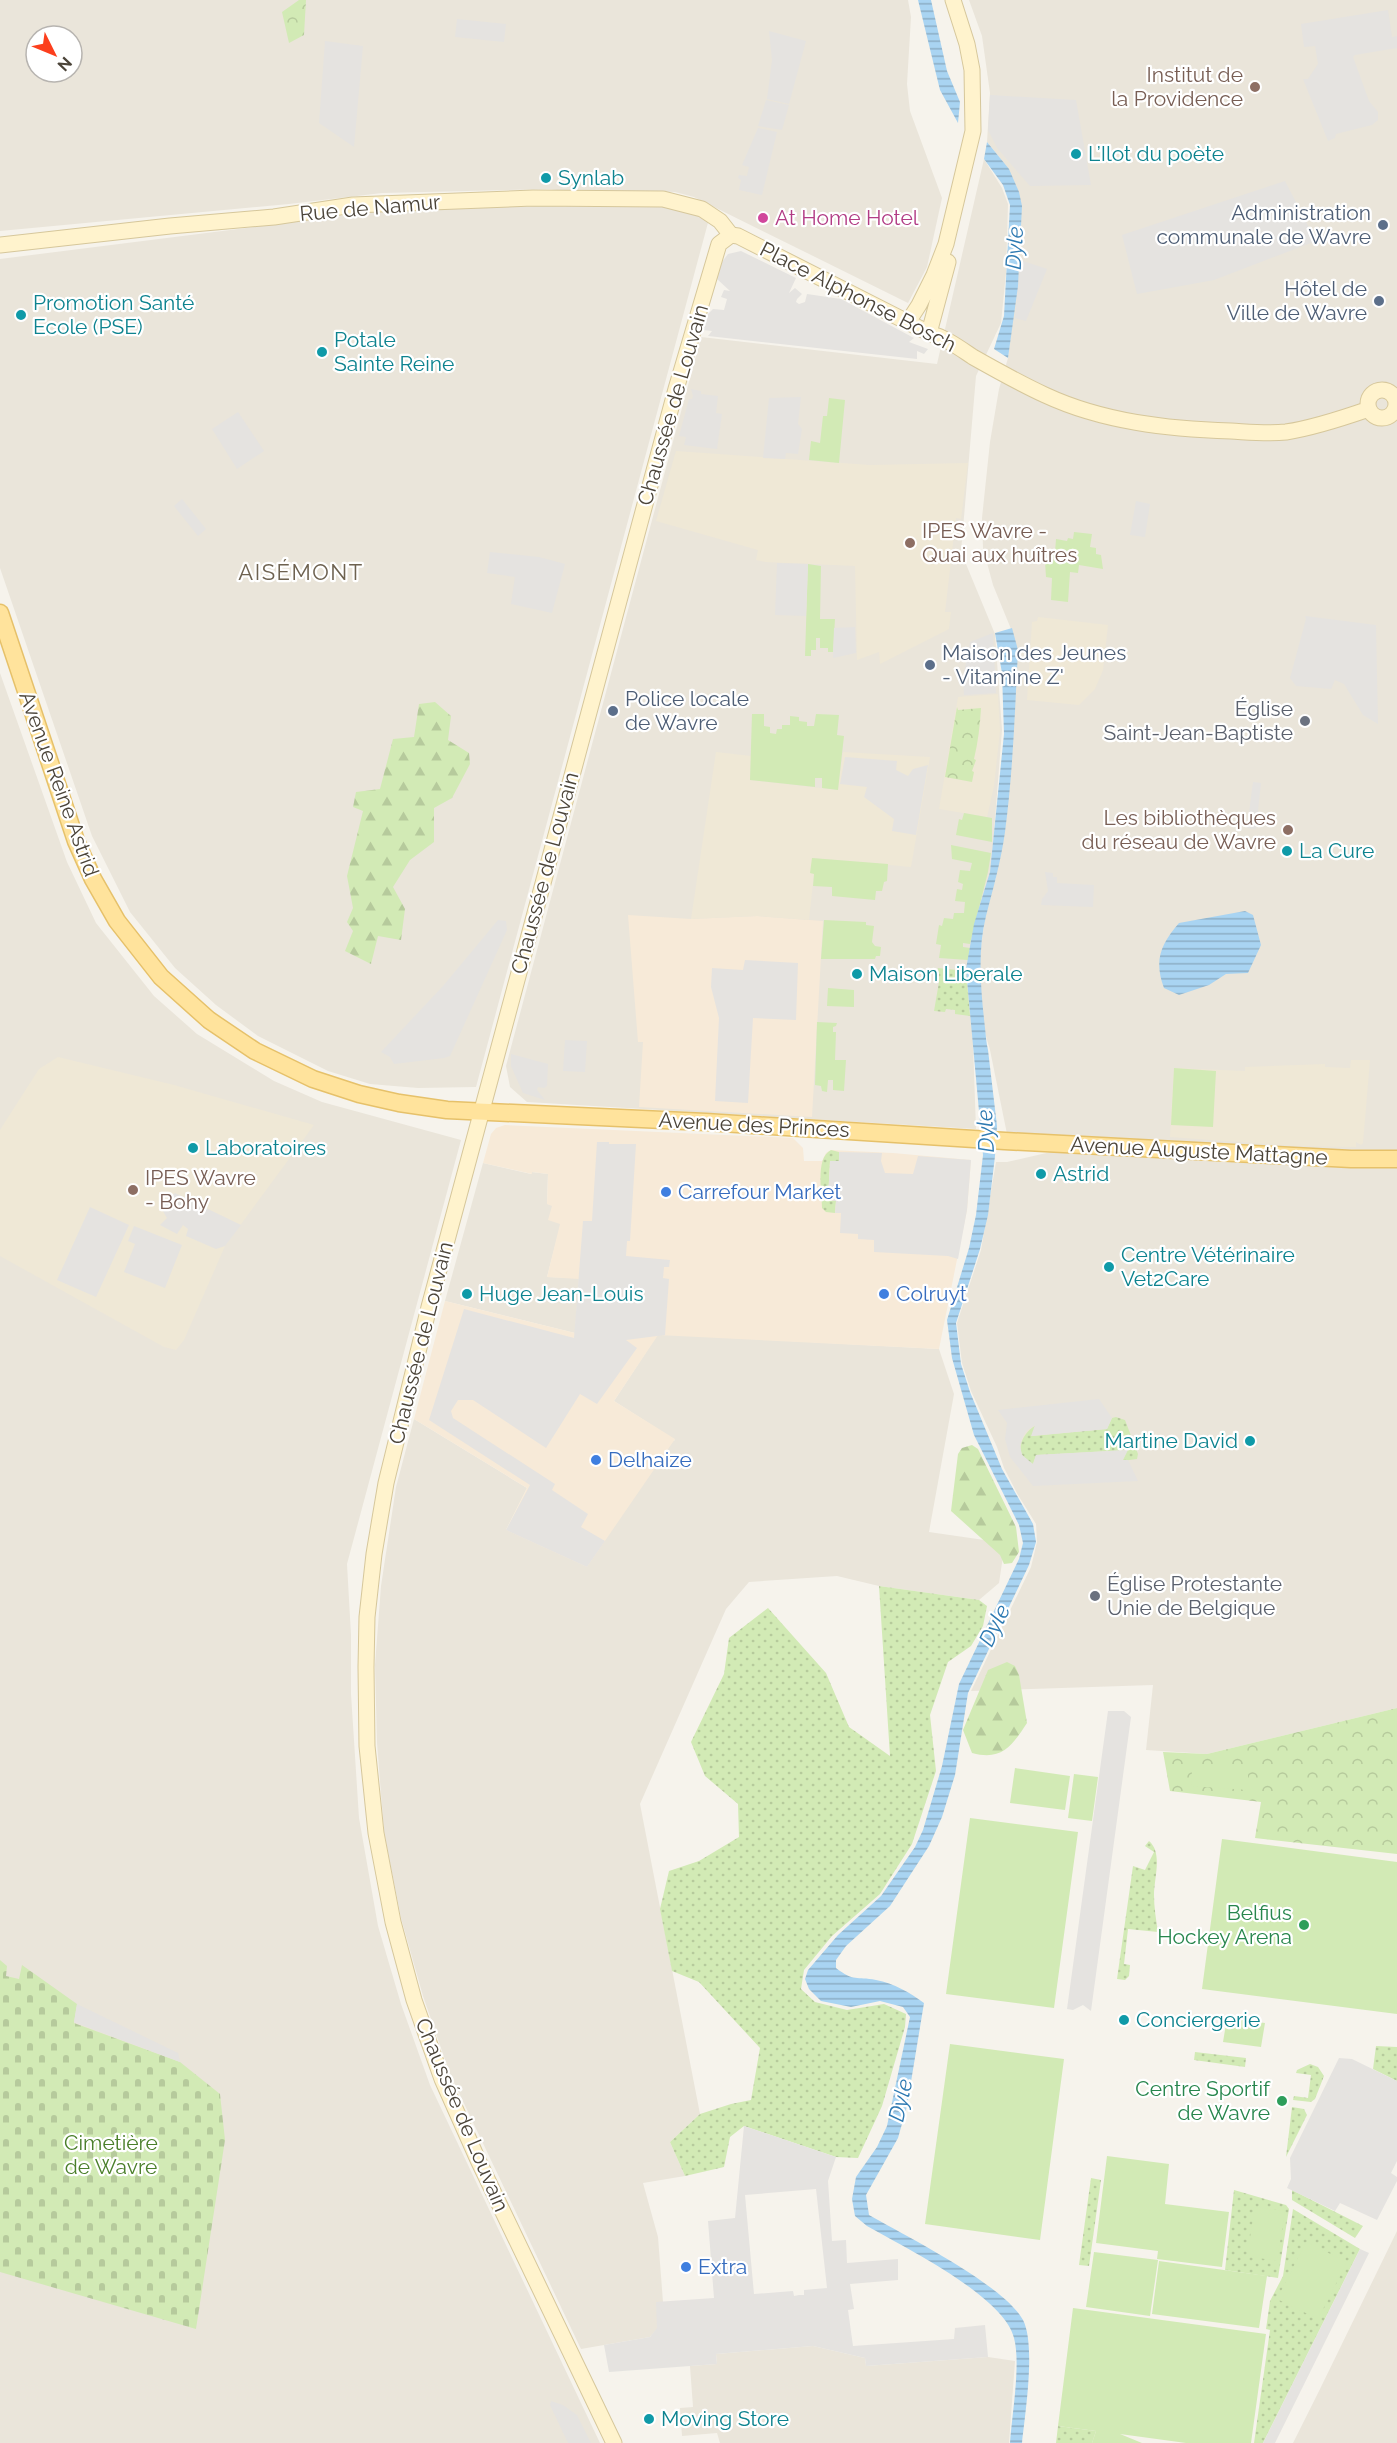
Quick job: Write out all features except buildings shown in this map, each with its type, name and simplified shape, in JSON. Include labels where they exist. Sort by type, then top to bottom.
[{"type":"main road","points":[[908,322],[934,275],[946,244],[973,131],[974,108],[970,61],[953,0]]},
{"type":"main road","name":"Rue de Namur","points":[[0,246],[170,226],[274,217],[353,205],[553,198],[663,199],[702,208],[720,221],[731,235]]},
{"type":"main road","name":"Place Alphonse Bosch","points":[[731,235],[738,236],[929,333],[945,337],[993,367],[1063,404],[1141,424],[1183,430],[1287,432],[1369,409],[1369,398],[1380,390],[1388,392],[1396,400]]},
{"type":"main road","name":"Chaussée de Louvain","points":[[614,2443],[478,2160],[442,2079],[414,2000],[393,1922],[376,1833],[367,1746],[367,1617],[374,1554],[386,1483],[429,1307],[690,340],[719,244],[731,235]]},
{"type":"main road","points":[[929,333],[948,261],[946,244]]},
{"type":"main road","name":"Avenue Reine Astrid","points":[[0,613],[66,813],[93,879],[117,921],[161,977],[209,1020],[255,1051],[313,1079],[352,1092],[399,1103],[447,1110],[481,1111]]},
{"type":"main road","name":"Avenue des Princes","points":[[481,1111],[1027,1141]]},
{"type":"main road","name":"Avenue Auguste Mattagne","points":[[1027,1141],[1397,1159]]},
{"type":"shaded area","points":[[0,0],[908,0],[911,17],[907,84],[910,111],[942,198],[927,267],[908,303],[694,197],[675,192],[549,189],[382,193],[0,231]]},
{"type":"shaded area","points":[[969,0],[1397,0],[1397,1152],[1351,1153],[1007,1134],[990,1050],[979,1012],[978,956],[984,912],[996,878],[1011,629],[993,585],[983,548],[982,518],[990,442],[999,389],[1008,358],[1021,230],[1000,158],[987,142],[990,93],[982,36]]},
{"type":"shaded area","points":[[1388,10],[1392,37],[1397,36],[1397,48],[1353,57],[1369,101],[1378,112],[1378,120],[1372,125],[1336,134],[1335,138],[1328,141],[1303,79],[1308,79],[1318,64],[1315,46],[1304,47],[1301,24]]},
{"type":"shaded area","points":[[457,19],[506,24],[504,42],[455,37]]},
{"type":"shaded area","points":[[769,31],[806,41],[789,104],[767,99],[772,60]]},
{"type":"shaded area","points":[[325,41],[363,46],[354,147],[319,123]]},
{"type":"shaded area","points":[[990,95],[1076,100],[1091,185],[1030,186],[997,148],[988,130]]},
{"type":"shaded area","points":[[766,100],[789,105],[782,130],[758,126]]},
{"type":"shaded area","points":[[758,128],[777,132],[762,195],[739,190],[741,180],[738,178],[739,175],[747,176],[749,167],[742,165]]},
{"type":"shaded area","points":[[984,159],[1002,188],[1008,204],[1006,273],[1001,323],[976,376],[961,552],[995,634],[1002,730],[991,871],[972,1016],[976,1129],[527,1102],[510,1087],[506,1066],[701,337],[937,364]]},
{"type":"shaded area","points":[[1285,181],[1316,241],[1214,280],[1137,294],[1122,235]]},
{"type":"shaded area","points":[[539,206],[663,207],[709,219],[476,1087],[418,1088],[370,1084],[328,1071],[258,1036],[216,1005],[175,968],[130,912],[92,836],[0,568],[0,259],[396,209]]},
{"type":"shaded area","points":[[741,251],[796,278],[789,293],[795,288],[802,294],[796,302],[799,304],[805,302],[807,294],[841,299],[914,338],[909,342],[928,349],[924,354],[917,351],[917,359],[708,336],[712,331],[703,330],[707,315],[713,309],[724,310],[727,299],[721,297],[724,290],[730,291],[717,279],[722,262],[728,254]]},
{"type":"shaded area","points":[[1020,260],[1047,269],[1026,321],[1015,318]]},
{"type":"shaded area","points":[[691,389],[701,391],[701,394],[718,396],[716,413],[722,414],[717,449],[684,445],[686,437],[679,436],[689,399],[693,396]]},
{"type":"shaded area","points":[[801,397],[798,424],[802,429],[798,454],[786,453],[785,459],[763,458],[769,398]]},
{"type":"shaded area","points":[[238,412],[264,451],[237,469],[212,429]]},
{"type":"shaded area","points":[[676,451],[870,465],[968,463],[961,519],[956,518],[945,612],[951,612],[949,629],[880,664],[879,652],[857,660],[855,566],[756,560],[758,550],[656,521]]},
{"type":"shaded area","points":[[182,499],[206,529],[198,536],[174,506]]},
{"type":"shaded area","points":[[1136,501],[1150,504],[1145,537],[1130,535]]},
{"type":"shaded area","points":[[490,552],[539,557],[565,564],[552,613],[511,604],[515,577],[487,573]]},
{"type":"shaded area","points":[[777,563],[808,564],[806,616],[775,615]]},
{"type":"shaded area","points":[[1305,616],[1376,625],[1378,724],[1363,715],[1344,684],[1335,680],[1331,689],[1296,686],[1290,678]]},
{"type":"shaded area","points":[[1038,617],[1108,625],[1103,670],[1095,689],[1079,705],[1027,700],[1032,622],[1037,621]]},
{"type":"shaded area","points":[[855,627],[856,653],[833,658],[834,628]]},
{"type":"shaded area","points":[[993,633],[996,693],[964,695],[963,678],[970,642]]},
{"type":"shaded area","points":[[0,673],[67,862],[96,923],[154,996],[197,1034],[274,1081],[322,1102],[461,1140],[347,1564],[351,1635],[351,1694],[359,1818],[378,1926],[401,2004],[430,2085],[600,2443],[0,2443]]},
{"type":"shaded area","points":[[998,694],[1000,731],[994,786],[987,817],[939,809],[958,697]]},
{"type":"shaded area","points":[[716,752],[751,756],[750,780],[838,790],[843,752],[930,757],[911,867],[812,858],[814,874],[809,920],[757,916],[691,919]]},
{"type":"shaded area","points":[[845,757],[897,761],[896,770],[908,776],[913,769],[928,765],[916,835],[892,831],[894,819],[864,797],[867,787],[840,784]]},
{"type":"shaded area","points":[[1253,782],[1261,783],[1256,829],[1247,828]]},
{"type":"shaded area","points":[[1045,872],[1053,873],[1053,877],[1057,877],[1057,883],[1094,885],[1093,907],[1041,905],[1048,891]]},
{"type":"shaded area","points":[[628,915],[691,919],[757,916],[823,921],[812,1117],[639,1107],[643,1042],[638,1042]]},
{"type":"shaded area","points":[[498,920],[506,921],[507,930],[450,1056],[394,1064],[390,1057],[381,1052],[443,986]]},
{"type":"shaded area","points":[[745,960],[798,963],[796,1020],[753,1018],[748,1103],[715,1101],[719,1018],[711,987],[712,968],[743,970]]},
{"type":"shaded area","points":[[565,1040],[587,1041],[585,1072],[563,1071]]},
{"type":"shaded area","points":[[511,1054],[548,1064],[547,1086],[538,1087],[537,1090],[545,1100],[523,1093],[511,1066]]},
{"type":"shaded area","name":"IPES Wavre - Bohy","points":[[58,1057],[174,1085],[314,1125],[225,1246],[184,1340],[176,1350],[164,1347],[0,1256],[0,1130],[39,1069]]},
{"type":"shaded area","points":[[1351,1060],[1370,1060],[1361,1145],[1356,1142],[1356,1147],[1294,1146],[1170,1137],[1174,1068],[1245,1071],[1245,1067],[1325,1064],[1325,1067],[1350,1068]]},
{"type":"shaded area","points":[[505,1125],[793,1138],[803,1148],[804,1161],[822,1161],[826,1153],[831,1150],[971,1160],[967,1210],[939,1349],[658,1335],[614,1401],[675,1439],[587,1567],[506,1530],[527,1488],[414,1419],[445,1301],[575,1333],[579,1279],[547,1277],[560,1224],[548,1220],[552,1206],[547,1204],[548,1174],[532,1172],[532,1174],[483,1163],[491,1134],[496,1128]]},
{"type":"shaded area","points":[[597,1142],[636,1144],[630,1241],[627,1241],[626,1256],[670,1260],[669,1267],[664,1267],[663,1278],[669,1279],[665,1335],[626,1340],[637,1348],[597,1404],[580,1394],[546,1448],[473,1400],[458,1400],[451,1411],[453,1418],[555,1484],[552,1490],[588,1514],[581,1527],[605,1541],[587,1567],[506,1530],[530,1485],[429,1420],[464,1309],[574,1338],[583,1221],[592,1221]]},
{"type":"shaded area","points":[[1055,1151],[1397,1166],[1397,1708],[1207,1754],[1146,1750],[1153,1685],[971,1691],[1031,1567],[1037,1542],[1036,1524],[1004,1468],[997,1447],[971,1391],[962,1363],[957,1323],[981,1250],[996,1162],[1007,1162]]},
{"type":"shaded area","points":[[839,1152],[882,1153],[881,1161],[885,1173],[913,1174],[918,1156],[971,1160],[967,1210],[958,1259],[948,1256],[874,1252],[874,1240],[858,1239],[858,1234],[840,1233],[841,1213],[835,1213],[836,1201],[828,1200],[830,1161],[839,1161]]},
{"type":"shaded area","points":[[483,1163],[531,1174],[532,1172],[548,1174],[547,1204],[565,1208],[547,1277],[579,1278],[575,1333],[445,1301]]},
{"type":"shaded area","points":[[175,1193],[241,1225],[225,1246],[216,1249],[186,1236],[188,1229],[183,1225],[177,1234],[160,1225],[167,1218],[160,1206]]},
{"type":"shaded area","points":[[90,1207],[129,1225],[96,1297],[57,1280]]},
{"type":"shaded area","points":[[134,1226],[182,1245],[165,1288],[124,1272],[135,1244],[128,1241]]},
{"type":"shaded area","points":[[658,1334],[939,1349],[954,1394],[929,1532],[1005,1543],[999,1583],[979,1600],[879,1586],[837,1576],[749,1582],[726,1609],[640,1804],[700,2114],[670,2142],[685,2176],[643,2183],[658,2237],[663,2302],[657,2303],[657,2329],[650,2337],[581,2349],[450,2074],[423,1996],[401,1918],[384,1832],[377,1743],[375,1665],[381,1586],[396,1487],[414,1419],[527,1488],[506,1530],[675,1440],[614,1401]]},
{"type":"shaded area","points":[[1099,1399],[1112,1418],[1107,1429],[1031,1436],[1035,1425],[1026,1431],[1022,1438],[1020,1446],[1022,1455],[1033,1464],[1036,1455],[1128,1450],[1123,1460],[1128,1460],[1138,1481],[1033,1486],[1010,1457],[1005,1439],[1007,1423],[998,1410]]},
{"type":"shaded area","points":[[1108,1711],[1124,1711],[1131,1717],[1091,2011],[1083,2005],[1073,2010],[1067,2009]]},
{"type":"shaded area","points":[[77,2004],[178,2053],[180,2062],[74,2022]]},
{"type":"shaded area","points":[[1339,2058],[1352,2059],[1397,2081],[1397,2161],[1391,2173],[1397,2177],[1397,2181],[1377,2220],[1340,2203],[1335,2211],[1287,2188],[1291,2179],[1290,2158]]},
{"type":"shaded area","points":[[744,2126],[836,2157],[828,2181],[832,2241],[846,2240],[847,2263],[898,2259],[898,2280],[850,2284],[854,2309],[848,2310],[853,2346],[954,2339],[955,2328],[985,2325],[988,2357],[866,2366],[865,2358],[813,2346],[716,2354],[717,2364],[609,2372],[604,2345],[650,2337],[657,2328],[656,2302],[714,2298],[708,2221],[735,2218]],"holes":[[[816,2189],[827,2288],[804,2290],[804,2295],[794,2296],[793,2291],[754,2294],[745,2195]]]},
{"type":"shaded area","points":[[1397,2231],[1397,2443],[1293,2443],[1320,2389]]},
{"type":"shaded area","points":[[1360,2249],[1369,2253],[1275,2443],[1263,2443]]},
{"type":"shaded area","points":[[813,2346],[865,2358],[866,2366],[988,2357],[1015,2361],[1009,2443],[720,2443],[717,2433],[682,2436],[680,2408],[693,2407],[690,2366],[717,2364],[716,2354]]},
{"type":"shaded area","points":[[551,2401],[563,2405],[577,2415],[591,2443],[568,2443],[550,2405]]},
{"type":"green space","points":[[299,0],[306,0],[304,35],[289,43],[282,12]]},
{"type":"green space","points":[[829,398],[845,400],[839,463],[809,460],[811,441],[820,443],[823,416],[827,416]]},
{"type":"green space","points":[[1074,532],[1092,534],[1090,547],[1096,548],[1096,554],[1101,555],[1103,569],[1079,565],[1078,573],[1070,572],[1068,602],[1051,600],[1052,578],[1046,577],[1045,562],[1053,562],[1054,558],[1050,558],[1050,552],[1055,552],[1056,539],[1067,541],[1068,538],[1073,539]]},
{"type":"green space","points":[[808,564],[821,566],[820,619],[835,619],[833,652],[828,652],[828,648],[820,648],[820,638],[816,638],[816,650],[811,650],[811,656],[805,656]]},
{"type":"green space","points":[[435,702],[451,716],[448,740],[469,753],[470,764],[452,798],[434,808],[434,842],[410,860],[393,887],[405,909],[401,940],[378,936],[371,964],[345,951],[353,931],[347,922],[353,908],[347,876],[363,811],[353,807],[356,792],[380,789],[393,739],[414,737],[419,704]]},
{"type":"green space","points":[[957,707],[958,710],[981,708],[972,782],[945,777]]},
{"type":"green space","points":[[752,714],[764,714],[764,726],[770,727],[770,733],[776,734],[777,729],[782,729],[782,725],[790,725],[790,716],[799,717],[799,721],[807,722],[807,726],[814,726],[816,714],[839,715],[837,735],[844,736],[838,790],[822,788],[822,778],[815,778],[815,787],[750,780]]},
{"type":"green space","points":[[964,813],[992,818],[992,842],[956,835],[959,819],[962,820]]},
{"type":"green space","points":[[951,845],[991,853],[970,944],[963,943],[963,947],[970,948],[968,960],[939,958],[941,945],[936,944],[939,925],[942,926],[944,918],[953,919],[954,913],[964,913],[965,902],[955,901],[957,889],[962,890],[963,884],[958,882],[960,870],[970,871],[972,863],[952,859]]},
{"type":"green space","points":[[812,858],[888,864],[887,881],[884,882],[882,891],[876,891],[875,900],[832,896],[832,887],[813,886],[814,874],[810,873]]},
{"type":"green space","points":[[824,920],[866,922],[866,925],[874,926],[872,942],[875,946],[881,947],[880,956],[876,956],[875,959],[821,959]]},
{"type":"green space","points":[[938,968],[966,971],[970,1016],[955,1014],[955,1010],[934,1011],[939,982],[936,981]]},
{"type":"green space","points":[[828,988],[854,990],[854,1007],[827,1006]]},
{"type":"green space","points":[[817,1022],[837,1023],[833,1027],[833,1032],[836,1032],[835,1060],[846,1060],[844,1091],[833,1090],[833,1080],[828,1080],[827,1092],[822,1091],[821,1086],[815,1085]]},
{"type":"green space","points":[[1174,1068],[1216,1071],[1213,1127],[1171,1125]]},
{"type":"green space","points":[[831,1150],[839,1152],[840,1162],[830,1161],[828,1200],[836,1201],[835,1213],[826,1212],[822,1208],[821,1168],[826,1154]]},
{"type":"green space","points":[[1112,1418],[1125,1420],[1138,1454],[1137,1459],[1122,1461],[1127,1450],[1036,1455],[1033,1464],[1022,1455],[1023,1439],[1036,1425],[1032,1436],[1107,1429]]},
{"type":"green space","points":[[972,1445],[978,1449],[1016,1527],[1019,1552],[1012,1563],[1004,1564],[1000,1555],[951,1511],[958,1454],[962,1448]]},
{"type":"green space","points":[[879,1586],[979,1600],[987,1606],[983,1626],[971,1646],[948,1662],[930,1715],[936,1771],[912,1844],[880,1894],[832,1936],[804,1970],[801,1989],[815,2002],[847,2010],[884,2004],[906,2014],[905,2027],[882,2106],[858,2158],[836,2157],[744,2126],[730,2137],[724,2167],[685,2176],[670,2142],[700,2114],[751,2100],[760,2048],[699,1982],[672,1971],[660,1909],[669,1871],[699,1861],[739,1837],[738,1804],[705,1776],[691,1742],[724,1674],[729,1638],[768,1608],[826,1673],[849,1727],[890,1756]]},
{"type":"green space","points":[[1007,1662],[1015,1666],[1019,1675],[1027,1723],[1005,1750],[991,1755],[972,1753],[963,1730],[988,1670]]},
{"type":"green space","points":[[1397,1708],[1397,1854],[1255,1838],[1261,1802],[1170,1791],[1163,1752],[1207,1754]]},
{"type":"green space","points":[[1015,1768],[1070,1776],[1065,1810],[1010,1803]]},
{"type":"green space","points":[[1192,1770],[1248,1770],[1248,1790],[1191,1786]]},
{"type":"green space","points":[[1074,1774],[1098,1777],[1092,1821],[1068,1818]]},
{"type":"green space","points":[[970,1818],[1078,1832],[1054,2008],[946,1994]]},
{"type":"green space","name":"Belfius Hockey Arena","points":[[1222,1839],[1397,1862],[1397,2014],[1202,1989]]},
{"type":"green space","points":[[1149,1841],[1156,1852],[1157,1859],[1154,1895],[1158,1932],[1128,1929],[1124,1964],[1130,1965],[1129,1976],[1125,1980],[1117,1979],[1133,1866],[1145,1870],[1154,1852],[1145,1846]]},
{"type":"green space","name":"Cimetière de Wavre","points":[[0,1960],[7,1966],[6,1976],[19,1979],[22,1965],[77,2004],[74,2023],[180,2062],[220,2094],[225,2140],[196,2329],[0,2272]]},
{"type":"green space","points":[[1227,2018],[1265,2023],[1261,2047],[1223,2042]]},
{"type":"green space","points":[[950,2044],[1064,2059],[1040,2240],[925,2224]]},
{"type":"green space","points":[[1376,2046],[1397,2047],[1397,2081],[1373,2069]]},
{"type":"green space","points":[[1195,2052],[1246,2058],[1245,2067],[1194,2060]]},
{"type":"green space","points":[[1310,2064],[1318,2067],[1324,2076],[1315,2099],[1311,2102],[1293,2100],[1294,2096],[1308,2098],[1311,2075],[1296,2073],[1297,2070]]},
{"type":"green space","points":[[1292,2107],[1304,2109],[1307,2115],[1286,2157]]},
{"type":"green space","points":[[1107,2156],[1169,2164],[1165,2204],[1229,2212],[1222,2267],[1157,2259],[1158,2251],[1096,2243]]},
{"type":"green space","points":[[1091,2178],[1101,2180],[1089,2266],[1079,2265]]},
{"type":"green space","points":[[1234,2190],[1286,2205],[1289,2209],[1278,2278],[1225,2270]]},
{"type":"green space","points":[[1292,2190],[1363,2226],[1355,2238],[1292,2200]]},
{"type":"green space","points":[[1255,2207],[1285,2211],[1277,2261],[1247,2256]]},
{"type":"green space","points":[[1293,2209],[1360,2249],[1263,2443],[1254,2443],[1270,2330],[1266,2329],[1270,2301],[1283,2276]]},
{"type":"green space","points":[[1306,2242],[1347,2262],[1318,2319],[1277,2299]]},
{"type":"green space","points":[[1094,2252],[1158,2260],[1150,2316],[1086,2307]]},
{"type":"green space","points":[[1159,2261],[1267,2276],[1259,2328],[1152,2314]]},
{"type":"green space","points":[[1073,2308],[1266,2334],[1251,2443],[1186,2443],[1120,2434],[1142,2443],[1092,2443],[1096,2431],[1058,2426]]},
{"type":"green space","points":[[1058,2426],[1096,2431],[1092,2443],[1056,2443]]},
{"type":"water","points":[[918,0],[931,0],[947,71],[960,102],[958,123],[940,90]]},
{"type":"water","name":"Dyle","points":[[987,142],[1009,169],[1019,192],[1022,206],[1018,286],[1008,358],[994,349],[1004,316],[1010,205],[1003,185],[984,159]]},
{"type":"water","name":"Dyle","points":[[1012,628],[1018,650],[1010,787],[1003,843],[981,944],[981,986],[997,1126],[995,1156],[988,1215],[980,1249],[956,1323],[961,1364],[970,1392],[1002,1469],[1033,1524],[1036,1542],[1029,1565],[968,1693],[955,1775],[942,1817],[929,1846],[890,1906],[846,1946],[836,1960],[836,1968],[851,1977],[889,1983],[924,2003],[907,2106],[898,2138],[866,2195],[869,2215],[976,2277],[1012,2306],[1023,2320],[1027,2331],[1029,2362],[1022,2443],[1010,2443],[1017,2361],[1014,2338],[1006,2322],[992,2306],[951,2274],[867,2226],[855,2216],[852,2199],[856,2177],[877,2147],[887,2126],[910,2017],[903,2007],[880,2001],[851,2007],[821,2001],[809,1989],[805,1979],[808,1970],[838,1935],[881,1896],[915,1847],[923,1830],[942,1766],[959,1684],[1019,1559],[1023,1543],[1019,1525],[974,1435],[952,1358],[947,1320],[969,1248],[976,1215],[983,1155],[966,969],[974,924],[990,872],[1004,734],[1002,673],[995,633]]},
{"type":"water","points":[[1245,911],[1253,915],[1261,945],[1248,973],[1226,974],[1209,985],[1179,995],[1164,988],[1159,961],[1163,946],[1179,923]]},
{"type":"place","name":"Institut de la Providence","points":[[1255,87]]},
{"type":"place","name":"L’Ilot du poète","points":[[1076,154]]},
{"type":"place","name":"Synlab","points":[[546,178]]},
{"type":"place","name":"At Home Hotel","points":[[763,218]]},
{"type":"place","name":"Administration communale de Wavre","points":[[1383,225]]},
{"type":"place","name":"Hôtel de Ville de Wavre","points":[[1379,301]]},
{"type":"place","name":"Promotion Santé Ecole (PSE)","points":[[21,315]]},
{"type":"place","name":"Potale Sainte Reine","points":[[322,352]]},
{"type":"place","name":"IPES Wavre - Quai aux huîtres","points":[[910,543]]},
{"type":"place","name":"Maison des Jeunes - Vitamine Z'","points":[[930,665]]},
{"type":"place","name":"Police locale de Wavre","points":[[613,711]]},
{"type":"place","name":"Église Saint-Jean-Baptiste","points":[[1305,721]]},
{"type":"place","name":"Les bibliothèques du réseau de Wavre","points":[[1288,830]]},
{"type":"place","name":"La Cure","points":[[1287,851]]},
{"type":"place","name":"Maison Liberale","points":[[857,974]]},
{"type":"place","name":"Laboratoires","points":[[193,1148]]},
{"type":"place","name":"Astrid","points":[[1041,1174]]},
{"type":"place","name":"IPES Wavre - Bohy","points":[[133,1190]]},
{"type":"place","name":"Carrefour Market","points":[[666,1192]]},
{"type":"place","name":"Centre Vétérinaire Vet2Care","points":[[1109,1267]]},
{"type":"place","name":"Huge Jean-Louis","points":[[467,1294]]},
{"type":"place","name":"Colruyt","points":[[884,1294]]},
{"type":"place","name":"Martine David","points":[[1250,1441]]},
{"type":"place","name":"Delhaize","points":[[596,1460]]},
{"type":"place","name":"Église Protestante Unie de Belgique","points":[[1095,1596]]},
{"type":"place","name":"Belfius Hockey Arena","points":[[1304,1925]]},
{"type":"place","name":"Conciergerie","points":[[1124,2020]]},
{"type":"place","name":"Centre Sportif de Wavre","points":[[1282,2101]]},
{"type":"place","name":"Extra","points":[[686,2267]]},
{"type":"place","name":"Moving Store","points":[[649,2419]]},
{"type":"district","name":"AISÉMONT","points":[[301,572]]}]
